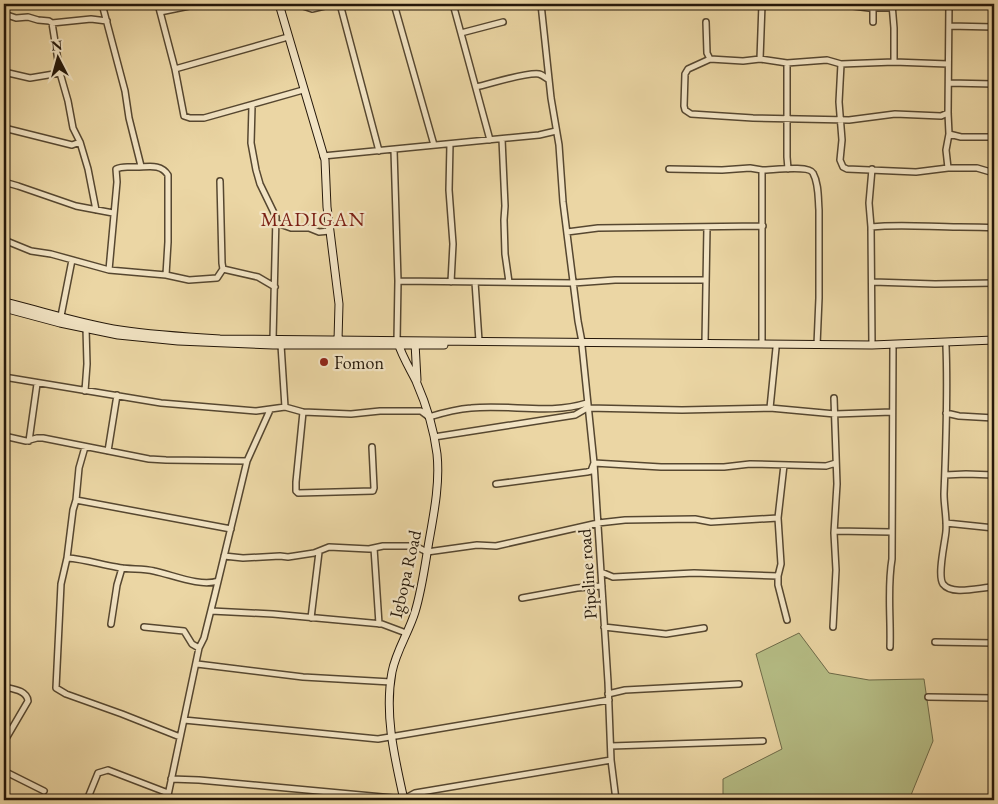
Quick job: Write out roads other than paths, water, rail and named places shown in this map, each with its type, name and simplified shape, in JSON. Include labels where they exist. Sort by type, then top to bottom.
[{"type":"main road","points":[[280,6],[303,90],[324,156],[330,231],[339,304],[338,340]]},
{"type":"main road","points":[[4,302],[119,330],[178,336],[398,343]]},
{"type":"main road","points":[[4,308],[60,323],[118,335],[178,342],[281,344],[762,343],[872,345],[994,340]]},
{"type":"main road","points":[[415,343],[479,341],[776,348],[893,348],[994,344]]},
{"type":"main road","points":[[398,343],[417,384]]},
{"type":"main road","points":[[415,343],[417,384]]},
{"type":"main road","name":"Igbopa Road","points":[[404,800],[391,737],[391,682],[394,663],[414,614],[419,596],[434,512],[438,469],[434,437],[417,384]]},
{"type":"street","points":[[102,4],[125,91],[129,118],[141,166]]},
{"type":"street","points":[[158,4],[175,69],[182,110],[186,117],[204,118],[252,106],[303,90]]},
{"type":"street","points":[[160,12],[199,4]]},
{"type":"street","points":[[280,6],[300,5],[312,8],[333,4]]},
{"type":"street","points":[[340,4],[379,151]]},
{"type":"street","points":[[394,4],[434,146]]},
{"type":"street","points":[[453,4],[490,140]]},
{"type":"street","name":"Pipeline road","points":[[541,4],[549,80],[559,145],[573,282],[582,344],[594,463],[611,760],[616,800]]},
{"type":"street","points":[[760,59],[762,5],[838,4],[873,8],[892,6],[894,62]]},
{"type":"street","points":[[948,168],[946,150],[949,134],[949,4]]},
{"type":"street","points":[[873,8],[873,22]]},
{"type":"street","points":[[4,14],[52,23],[91,19],[107,21]]},
{"type":"street","points":[[461,33],[503,22]]},
{"type":"street","points":[[706,22],[707,53],[710,59]]},
{"type":"street","points":[[52,23],[60,73],[73,128],[80,142],[88,169],[96,210]]},
{"type":"street","points":[[949,26],[994,27]]},
{"type":"street","points":[[175,69],[288,38]]},
{"type":"street","points":[[948,64],[894,62],[841,64],[826,60],[787,63],[760,59],[725,61],[710,59],[688,70],[685,74],[684,106],[688,112],[694,114],[753,118],[858,119],[895,114],[941,116],[948,113]]},
{"type":"street","points":[[787,63],[788,169]]},
{"type":"street","points":[[841,64],[841,164],[847,169],[916,172],[948,168],[977,168],[994,172]]},
{"type":"street","points":[[4,72],[30,78],[60,73]]},
{"type":"street","points":[[476,88],[534,74],[544,76],[549,80]]},
{"type":"street","points":[[949,83],[994,84]]},
{"type":"street","points":[[252,106],[251,143],[256,170],[260,184],[275,211],[277,223],[275,236],[273,340]]},
{"type":"street","points":[[4,128],[72,145],[80,142]]},
{"type":"street","points":[[324,156],[502,139],[546,134],[556,131]]},
{"type":"street","points":[[949,134],[961,137],[994,138]]},
{"type":"street","points":[[502,139],[505,254],[509,282]]},
{"type":"street","points":[[450,144],[449,190],[453,244],[451,282]]},
{"type":"street","points":[[394,150],[398,343]]},
{"type":"street","points":[[109,270],[117,182],[116,168],[155,167],[166,172],[168,175],[166,275]]},
{"type":"street","points":[[669,169],[722,170],[750,168],[762,170],[802,168],[813,172],[817,184],[819,210],[817,344]]},
{"type":"street","points":[[872,169],[869,202],[872,228],[872,345]]},
{"type":"street","points":[[762,170],[762,343]]},
{"type":"street","points":[[4,240],[31,251],[51,254],[109,270],[166,275],[189,280],[214,280],[223,269],[220,181]]},
{"type":"street","points":[[4,182],[76,206],[113,213]]},
{"type":"street","points":[[277,223],[291,228],[308,228],[319,232],[330,231]]},
{"type":"street","points":[[872,228],[900,225],[994,228]]},
{"type":"street","points":[[567,232],[598,228],[763,226]]},
{"type":"street","points":[[705,343],[707,227]]},
{"type":"street","points":[[61,316],[72,260]]},
{"type":"street","points":[[223,269],[258,277],[275,287]]},
{"type":"street","points":[[398,282],[706,280]]},
{"type":"street","points":[[475,282],[479,341]]},
{"type":"street","points":[[872,282],[994,283]]},
{"type":"street","points":[[85,391],[87,364],[86,328]]},
{"type":"street","points":[[281,344],[285,407]]},
{"type":"street","points":[[946,346],[946,523],[942,581],[944,585],[959,590],[994,587]]},
{"type":"street","points":[[770,408],[776,348]]},
{"type":"street","points":[[890,647],[889,586],[892,559],[893,348]]},
{"type":"street","points":[[4,377],[37,384],[161,403],[256,411],[285,407],[303,412],[352,414],[380,411],[421,411],[429,417],[471,408],[555,409],[587,405],[682,410],[770,408],[835,414],[892,412]]},
{"type":"street","points":[[29,441],[37,384]]},
{"type":"street","points":[[108,451],[117,395]]},
{"type":"street","points":[[833,627],[836,570],[834,531],[837,484],[834,398]]},
{"type":"street","points":[[434,437],[575,414],[587,405]]},
{"type":"street","points":[[167,800],[199,648],[204,638],[211,611],[247,461],[270,410]]},
{"type":"street","points":[[303,412],[296,482],[296,491],[298,493],[373,491],[372,447]]},
{"type":"street","points":[[946,413],[959,416],[994,418]]},
{"type":"street","points":[[4,436],[29,441],[44,438],[85,447],[166,460],[247,461]]},
{"type":"street","points":[[85,447],[79,468],[67,558],[60,589],[56,688],[66,694],[180,737]]},
{"type":"street","points":[[496,484],[592,471],[594,463],[682,468],[750,464],[826,466],[836,463]]},
{"type":"street","points":[[784,465],[778,518],[780,564],[778,586],[787,620]]},
{"type":"street","points":[[945,475],[994,475]]},
{"type":"street","points":[[76,500],[231,529]]},
{"type":"street","points":[[224,556],[243,558],[288,557],[319,552],[329,547],[374,548],[415,546],[427,552],[477,546],[496,546],[598,523],[625,520],[695,519],[711,522],[778,518]]},
{"type":"street","points":[[946,523],[994,528]]},
{"type":"street","points":[[834,531],[891,532]]},
{"type":"street","points":[[374,548],[379,624]]},
{"type":"street","points":[[311,618],[319,552]]},
{"type":"street","points":[[67,558],[85,559],[122,568],[148,569],[176,578],[210,583],[218,581]]},
{"type":"street","points":[[111,624],[117,585],[122,568]]},
{"type":"street","points":[[601,572],[613,577],[694,573],[778,576]]},
{"type":"street","points":[[522,598],[577,588],[602,586]]},
{"type":"street","points":[[211,611],[379,624],[406,633]]},
{"type":"street","points":[[144,627],[184,631],[192,644],[199,648]]},
{"type":"street","points":[[604,627],[666,634],[704,628]]},
{"type":"street","points":[[935,642],[994,643]]},
{"type":"street","points":[[196,664],[303,677],[391,682]]},
{"type":"street","points":[[608,694],[625,690],[739,684]]},
{"type":"street","points":[[4,687],[28,696],[28,701],[4,742]]},
{"type":"street","points":[[928,697],[994,698]]},
{"type":"street","points":[[184,720],[378,739],[609,700]]},
{"type":"street","points":[[611,746],[763,741]]},
{"type":"street","points":[[171,779],[199,780],[404,800],[415,793],[611,760]]},
{"type":"street","points":[[87,800],[98,773],[108,770],[168,793]]},
{"type":"street","points":[[4,771],[44,791]]},
{"type":"place","name":"Fomon","points":[[324,362]]},
{"type":"district","name":"MADIGAN","points":[[313,219]]}]
